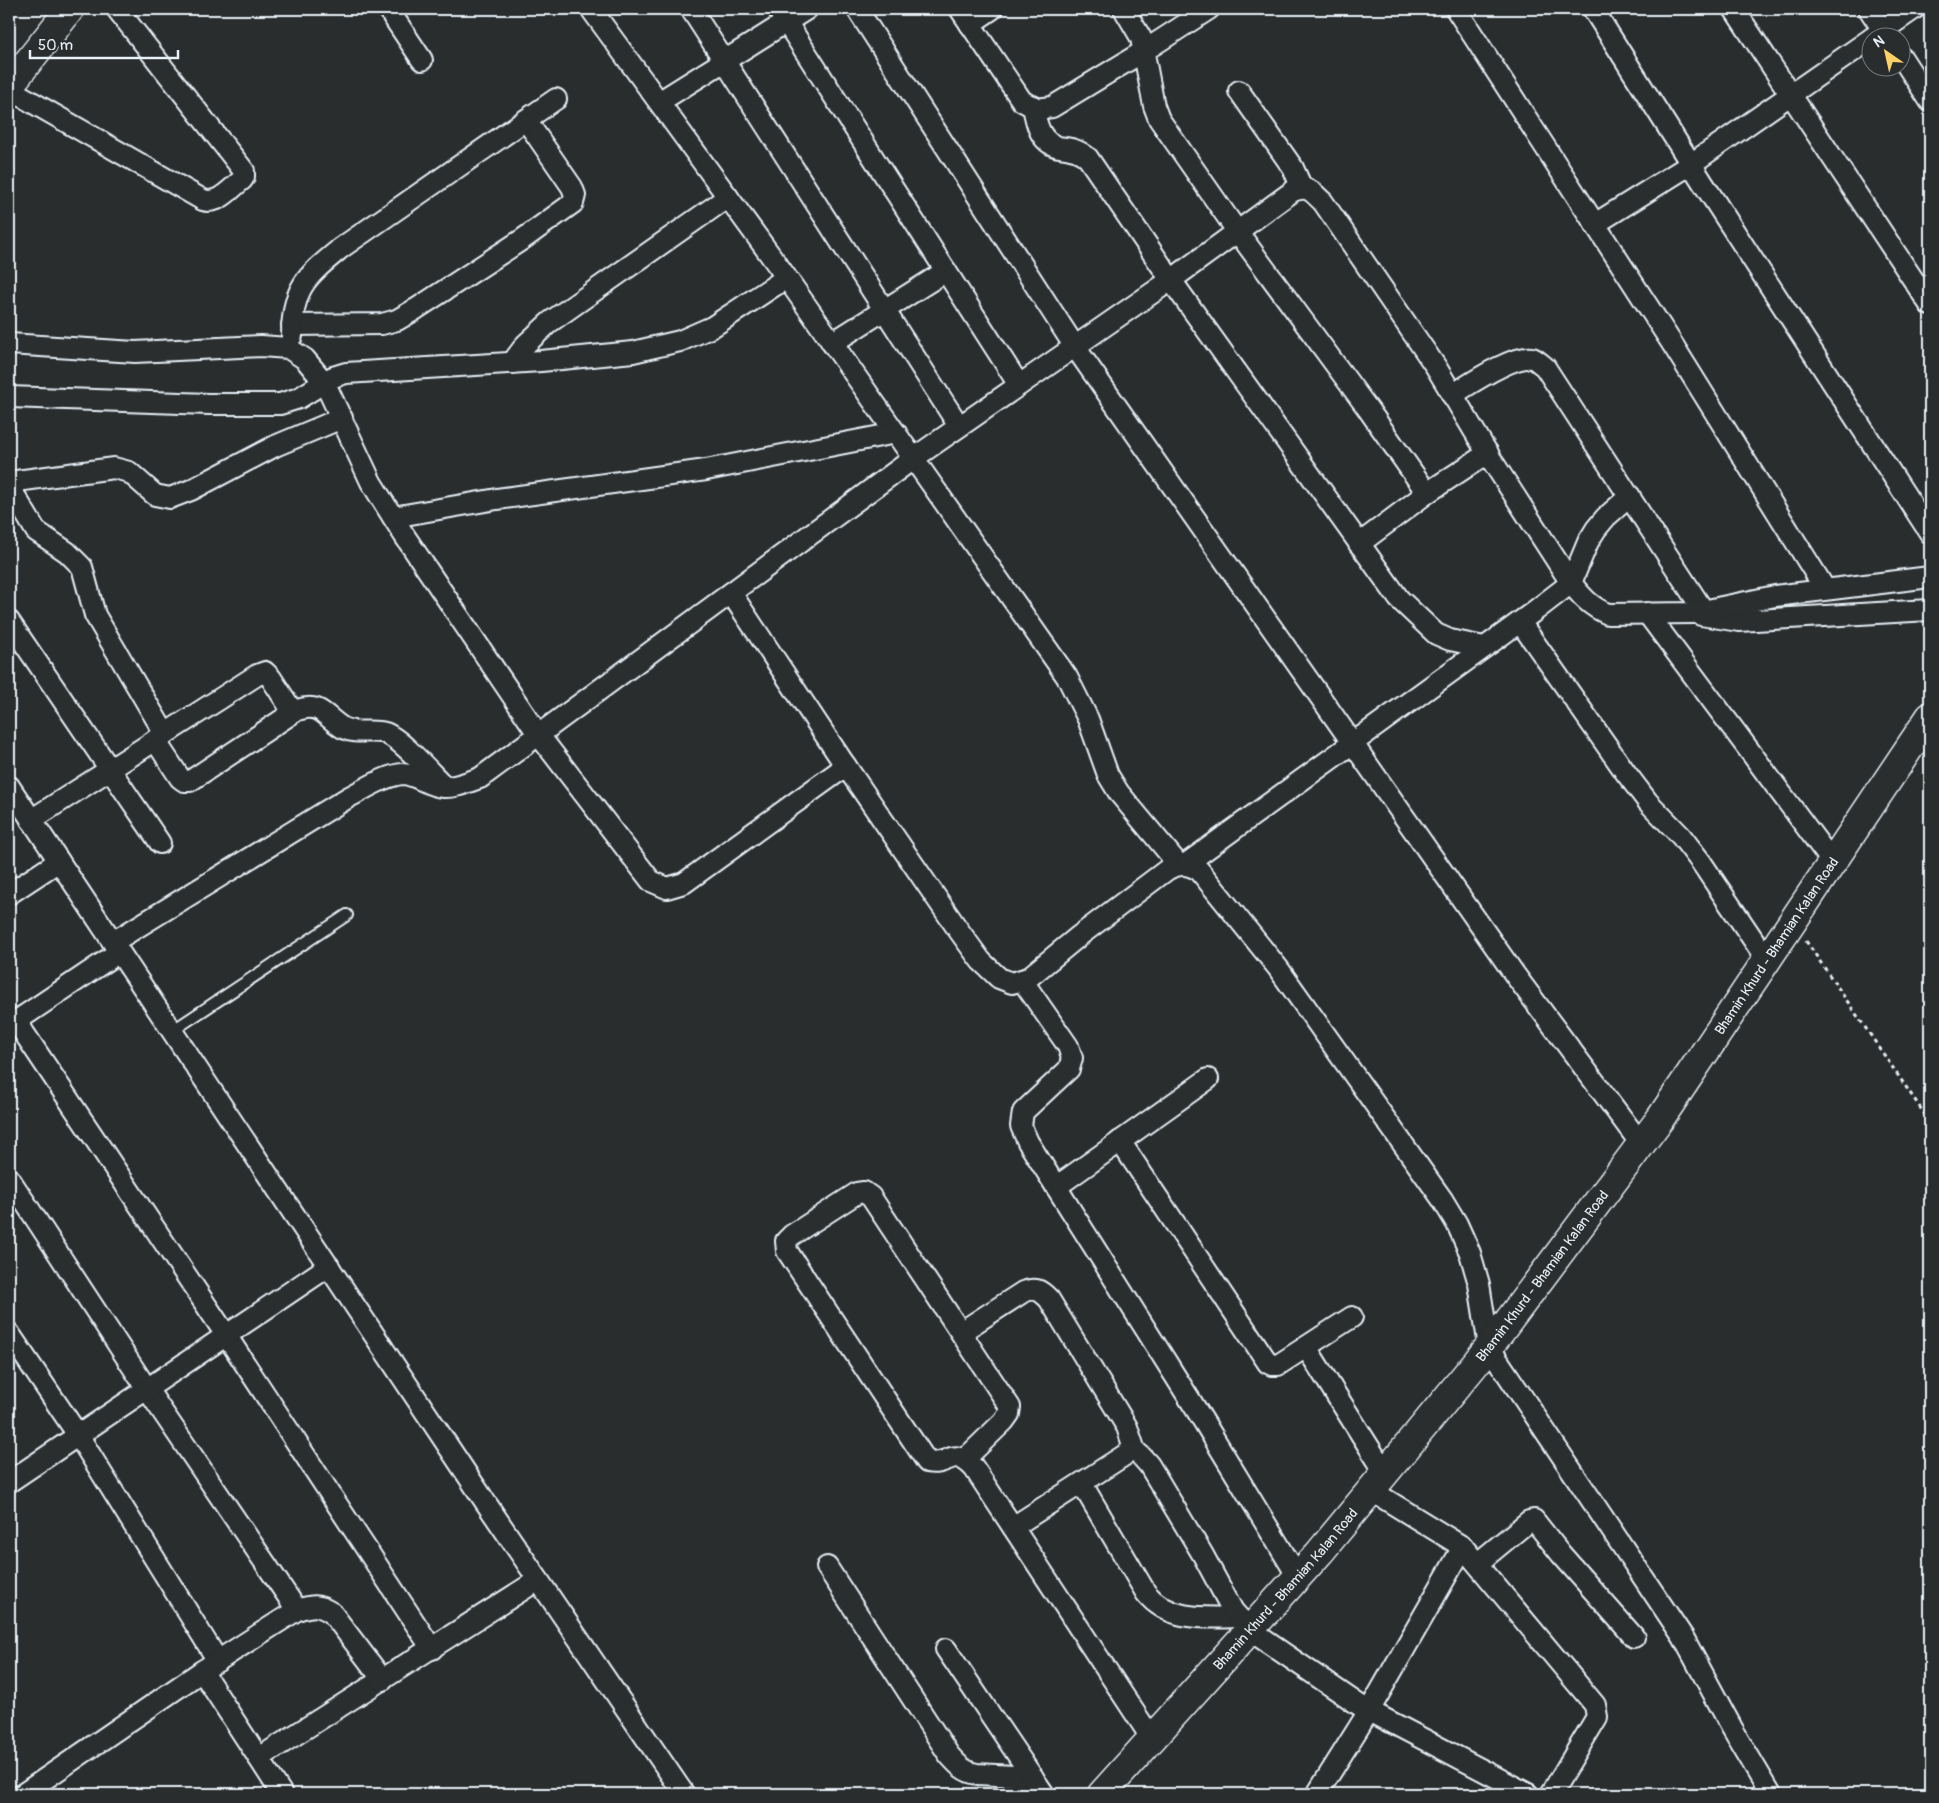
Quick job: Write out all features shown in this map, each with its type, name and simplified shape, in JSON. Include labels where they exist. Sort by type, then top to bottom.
[{"type":"street","points":[[70,9],[9,88],[203,200],[210,202],[216,200],[242,180],[244,172],[117,9]]},
{"type":"street","points":[[388,9],[422,60]]},
{"type":"street","points":[[591,9],[728,196],[1068,677],[1088,719],[1108,775],[1119,793],[1182,864],[1199,870],[1278,968],[1442,1200],[1457,1224],[1470,1253],[1479,1284],[1489,1347],[1683,1637],[1768,1793]]},
{"type":"street","points":[[691,9],[959,426]]},
{"type":"street","points":[[659,102],[725,60],[782,15],[807,9]]},
{"type":"street","points":[[857,9],[1076,347],[1515,975],[1641,1144]]},
{"type":"street","points":[[992,9],[965,16],[1022,101],[1037,109],[1052,107],[1209,9]]},
{"type":"street","points":[[1124,9],[1141,38],[1152,99],[1159,119],[1237,231],[1427,492]]},
{"type":"street","points":[[1456,9],[1595,224],[1825,589]]},
{"type":"street","points":[[1592,9],[1691,164],[1928,520]]},
{"type":"street","points":[[1734,9],[1930,305]]},
{"type":"street","points":[[1869,9],[1876,28]]},
{"type":"street","points":[[1889,28],[1914,9]]},
{"type":"street","points":[[782,15],[1019,385]]},
{"type":"street","points":[[1595,224],[1691,164],[1862,47]]},
{"type":"street","points":[[1912,73],[1930,101]]},
{"type":"street","points":[[1239,91],[1289,162],[1302,188]]},
{"type":"street","points":[[292,351],[292,325],[295,300],[302,285],[314,271],[342,248],[556,99]]},
{"type":"street","points":[[1033,106],[1036,120],[1044,139],[1051,144],[1080,151],[1088,158],[1171,280],[1398,600],[1436,634],[1450,640],[1484,647]]},
{"type":"street","points":[[292,325],[382,324],[397,320],[523,239],[573,203],[576,195],[572,187],[526,120]]},
{"type":"street","points":[[432,1649],[226,1335],[12,1023],[116,947],[349,797],[384,779],[403,774],[424,780],[441,788],[456,787],[480,778],[914,458],[1076,347],[1293,191],[1302,188],[1310,190],[1324,202],[1436,367],[1571,583],[1586,602],[1595,608],[1608,614],[1698,611],[1775,596],[1930,576]]},
{"type":"street","points":[[512,363],[526,344],[550,322],[728,196]]},
{"type":"street","points":[[832,343],[946,271]]},
{"type":"street","points":[[9,397],[258,405],[280,404],[299,398],[324,382],[346,373],[512,363],[633,352],[680,341],[712,327],[786,278]]},
{"type":"street","points":[[9,344],[135,352],[261,346],[288,348],[305,359],[324,382],[371,482],[393,516],[538,734],[652,881],[667,888],[684,882],[846,766]]},
{"type":"street","points":[[1452,395],[1494,370],[1519,358],[1534,358],[1545,367],[1630,496],[1698,611],[1739,622],[1930,610]]},
{"type":"street","points":[[9,482],[114,468],[129,472],[155,495],[170,498],[191,490],[275,446],[342,418]]},
{"type":"street","points":[[393,516],[497,499],[706,470],[896,433]]},
{"type":"street","points":[[1359,544],[1427,492],[1488,453]]},
{"type":"street","points":[[9,486],[36,530],[67,552],[82,567],[95,615],[180,778],[184,781],[190,781],[294,712],[307,707],[319,709],[351,732],[384,733],[396,739],[446,787]]},
{"type":"street","points":[[731,593],[957,928],[981,961],[999,978],[1012,983],[1028,978],[1079,936],[1168,869],[1182,864],[1353,743],[1571,583],[1588,542],[1596,529],[1606,517],[1630,496]]},
{"type":"street","points":[[1647,613],[1833,863]]},
{"type":"street","points":[[9,621],[160,844]]},
{"type":"street","points":[[1520,622],[1626,773],[1648,802],[1681,836],[1701,862],[1767,960]]},
{"type":"street","points":[[31,820],[264,672],[272,678],[294,712]]},
{"type":"street","name":"Bhamin Khurd - Bhamian Kalan Road","points":[[1102,1794],[1152,1739],[1244,1624],[1298,1577],[1379,1483],[1489,1347],[1660,1119],[1930,717]]},
{"type":"street","points":[[9,786],[538,1580],[684,1794]]},
{"type":"street","points":[[9,894],[59,861]]},
{"type":"street","points":[[1022,980],[1068,1046],[1072,1058],[1069,1069],[1023,1112],[1021,1126],[1028,1142],[1204,1422],[1298,1577]]},
{"type":"street","points":[[1056,1187],[1208,1079]]},
{"type":"street","points":[[1120,1141],[1268,1363],[1278,1365],[1352,1317]]},
{"type":"street","points":[[9,1178],[147,1388],[297,1610]]},
{"type":"street","points":[[965,1459],[1004,1420],[1009,1414],[1010,1407],[871,1197],[864,1192],[856,1193],[792,1234],[786,1241],[787,1251],[927,1462],[934,1464],[958,1457],[965,1459],[974,1468],[1152,1739]]},
{"type":"street","points":[[9,1481],[329,1266]]},
{"type":"street","points":[[961,1332],[1023,1292],[1032,1288],[1040,1290],[1049,1299],[1127,1427],[1135,1452]]},
{"type":"street","points":[[9,1333],[78,1435],[210,1666],[259,1758],[282,1794]]},
{"type":"street","points":[[1306,1347],[1379,1483],[1463,1547],[1592,1700],[1597,1710],[1597,1717],[1551,1794]]},
{"type":"street","points":[[1013,1527],[1128,1453],[1135,1452],[1142,1456],[1149,1465],[1244,1624],[1369,1711],[1528,1794]]},
{"type":"street","points":[[1082,1484],[1146,1593],[1154,1602],[1170,1612],[1244,1624]]},
{"type":"street","points":[[1478,1563],[1529,1521],[1534,1520],[1561,1554],[1634,1637]]},
{"type":"street","points":[[1317,1794],[1369,1711],[1463,1547]]},
{"type":"street","points":[[827,1567],[949,1755],[961,1768],[969,1773],[977,1774],[1033,1777]]},
{"type":"street","points":[[259,1758],[538,1580]]},
{"type":"street","points":[[23,1794],[210,1666],[297,1610],[310,1606],[322,1606],[332,1613],[383,1680]]},
{"type":"street","points":[[946,1649],[1044,1794]]},
{"type":"lane","points":[[172,1031],[347,915]]},
{"type":"path","points":[[1792,922],[1930,1122]]},
{"type":"path","points":[[1915,1794],[1930,1785]]}]
